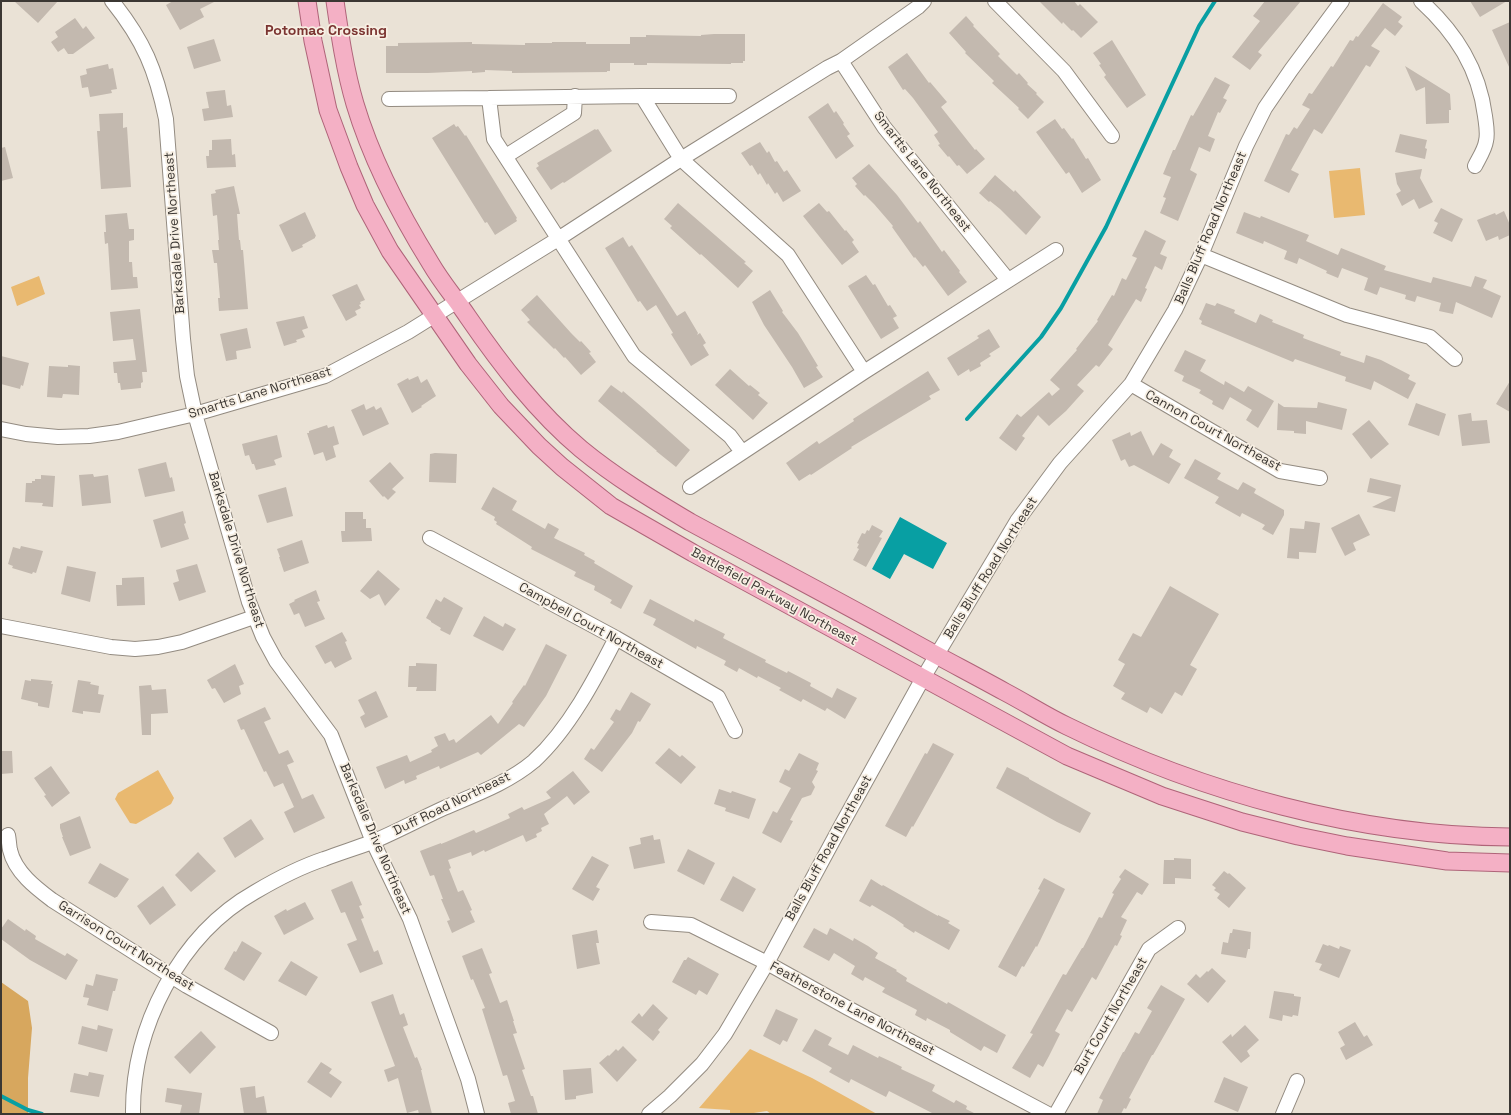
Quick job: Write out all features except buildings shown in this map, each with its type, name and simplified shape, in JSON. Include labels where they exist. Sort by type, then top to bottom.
[{"type":"main road","name":"Battlefield Parkway Northeast","points":[[307,1],[321,83],[328,110],[349,167],[366,205],[390,251],[468,364],[514,420],[562,467],[611,506],[669,540],[1067,756],[1162,796],[1242,822],[1311,839],[1447,862],[1510,863]]},
{"type":"main road","name":"Battlefield Parkway Northeast","points":[[335,1],[344,57],[355,104],[377,162],[393,198],[431,264],[456,302],[515,381],[539,408],[581,449],[618,477],[645,495],[697,525],[1066,726],[1157,766],[1244,796],[1299,810],[1392,828],[1457,835],[1510,837]]},
{"type":"street","name":"Barksdale Drive Northeast","points":[[112,1],[128,21],[141,42],[151,63],[160,90],[166,119],[187,376],[195,414],[254,617],[276,661],[331,734],[373,842],[410,919],[468,1079],[477,1114]]},
{"type":"street","name":"Smartts Lane Northeast","points":[[1,429],[26,434],[58,437],[89,436],[118,432],[195,414],[325,376],[408,332],[558,239],[680,159],[827,68],[841,61],[918,7],[924,1]]},
{"type":"street","points":[[995,1],[1064,71],[1112,136]]},
{"type":"street","name":"Balls Bluff Road Northeast","points":[[649,1114],[670,1096],[712,1052],[725,1034],[767,963],[936,655],[1017,522],[1060,463],[1131,384],[1175,310],[1201,255],[1246,146],[1265,108],[1342,1]]},
{"type":"street","points":[[1421,1],[1438,17],[1454,39],[1470,62],[1477,79],[1483,98],[1486,141],[1475,166]]},
{"type":"street","name":"Smartts Lane Northeast","points":[[841,61],[884,127],[1008,280]]},
{"type":"street","points":[[389,99],[575,96],[729,96]]},
{"type":"street","points":[[506,156],[574,113],[575,96]]},
{"type":"street","points":[[642,96],[680,159],[788,255],[864,372]]},
{"type":"street","points":[[489,98],[494,139],[634,356],[730,436],[742,452]]},
{"type":"street","points":[[690,487],[864,372],[1056,250]]},
{"type":"street","points":[[1201,255],[1347,315],[1430,337],[1455,359]]},
{"type":"street","name":"Cannon Court Northeast","points":[[1131,384],[1280,471],[1320,478]]},
{"type":"street","name":"Campbell Court Northeast","points":[[430,538],[616,638],[718,697],[735,730]]},
{"type":"street","points":[[1,626],[111,647],[135,649],[158,647],[182,642],[254,617]]},
{"type":"street","name":"Duff Road Northeast","points":[[133,1114],[133,1096],[140,1048],[151,1015],[172,975],[201,936],[224,913],[253,892],[290,873],[322,859],[373,842],[484,791],[534,761],[565,725],[579,704],[596,677],[616,638]]},
{"type":"street","name":"Garrison Court Northeast","points":[[8,835],[10,852],[19,869],[34,886],[52,900],[172,975],[187,986],[271,1033]]},
{"type":"street","name":"Featherstone Lane Northeast","points":[[651,922],[691,925],[767,963],[846,1007],[1048,1114]]},
{"type":"street","name":"Burt Court Northeast","points":[[1056,1114],[1149,949],[1178,928]]},
{"type":"street","points":[[1283,1114],[1297,1081]]},
{"type":"shaded area","points":[[1360,168],[1365,215],[1334,218],[1329,171]]},
{"type":"shaded area","points":[[39,276],[45,294],[17,306],[11,287]]},
{"type":"shaded area","points":[[158,770],[174,798],[171,804],[136,824],[130,823],[115,799],[118,793]]},
{"type":"shaded area","points":[[1,982],[28,1001],[32,1028],[28,1078],[28,1114],[1,1114]]},
{"type":"shaded area","points":[[750,1049],[812,1078],[877,1114],[771,1114],[767,1111],[747,1114],[730,1114],[730,1110],[699,1108]]},
{"type":"water","points":[[900,517],[947,543],[933,569],[904,554],[890,579],[872,569]]},
{"type":"waterway","points":[[967,419],[1041,337],[1061,308],[1106,227],[1199,26],[1215,1]]},
{"type":"waterway","points":[[1,1096],[28,1110],[42,1114]]},
{"type":"district","name":"Potomac Crossing","points":[[326,31]]}]
